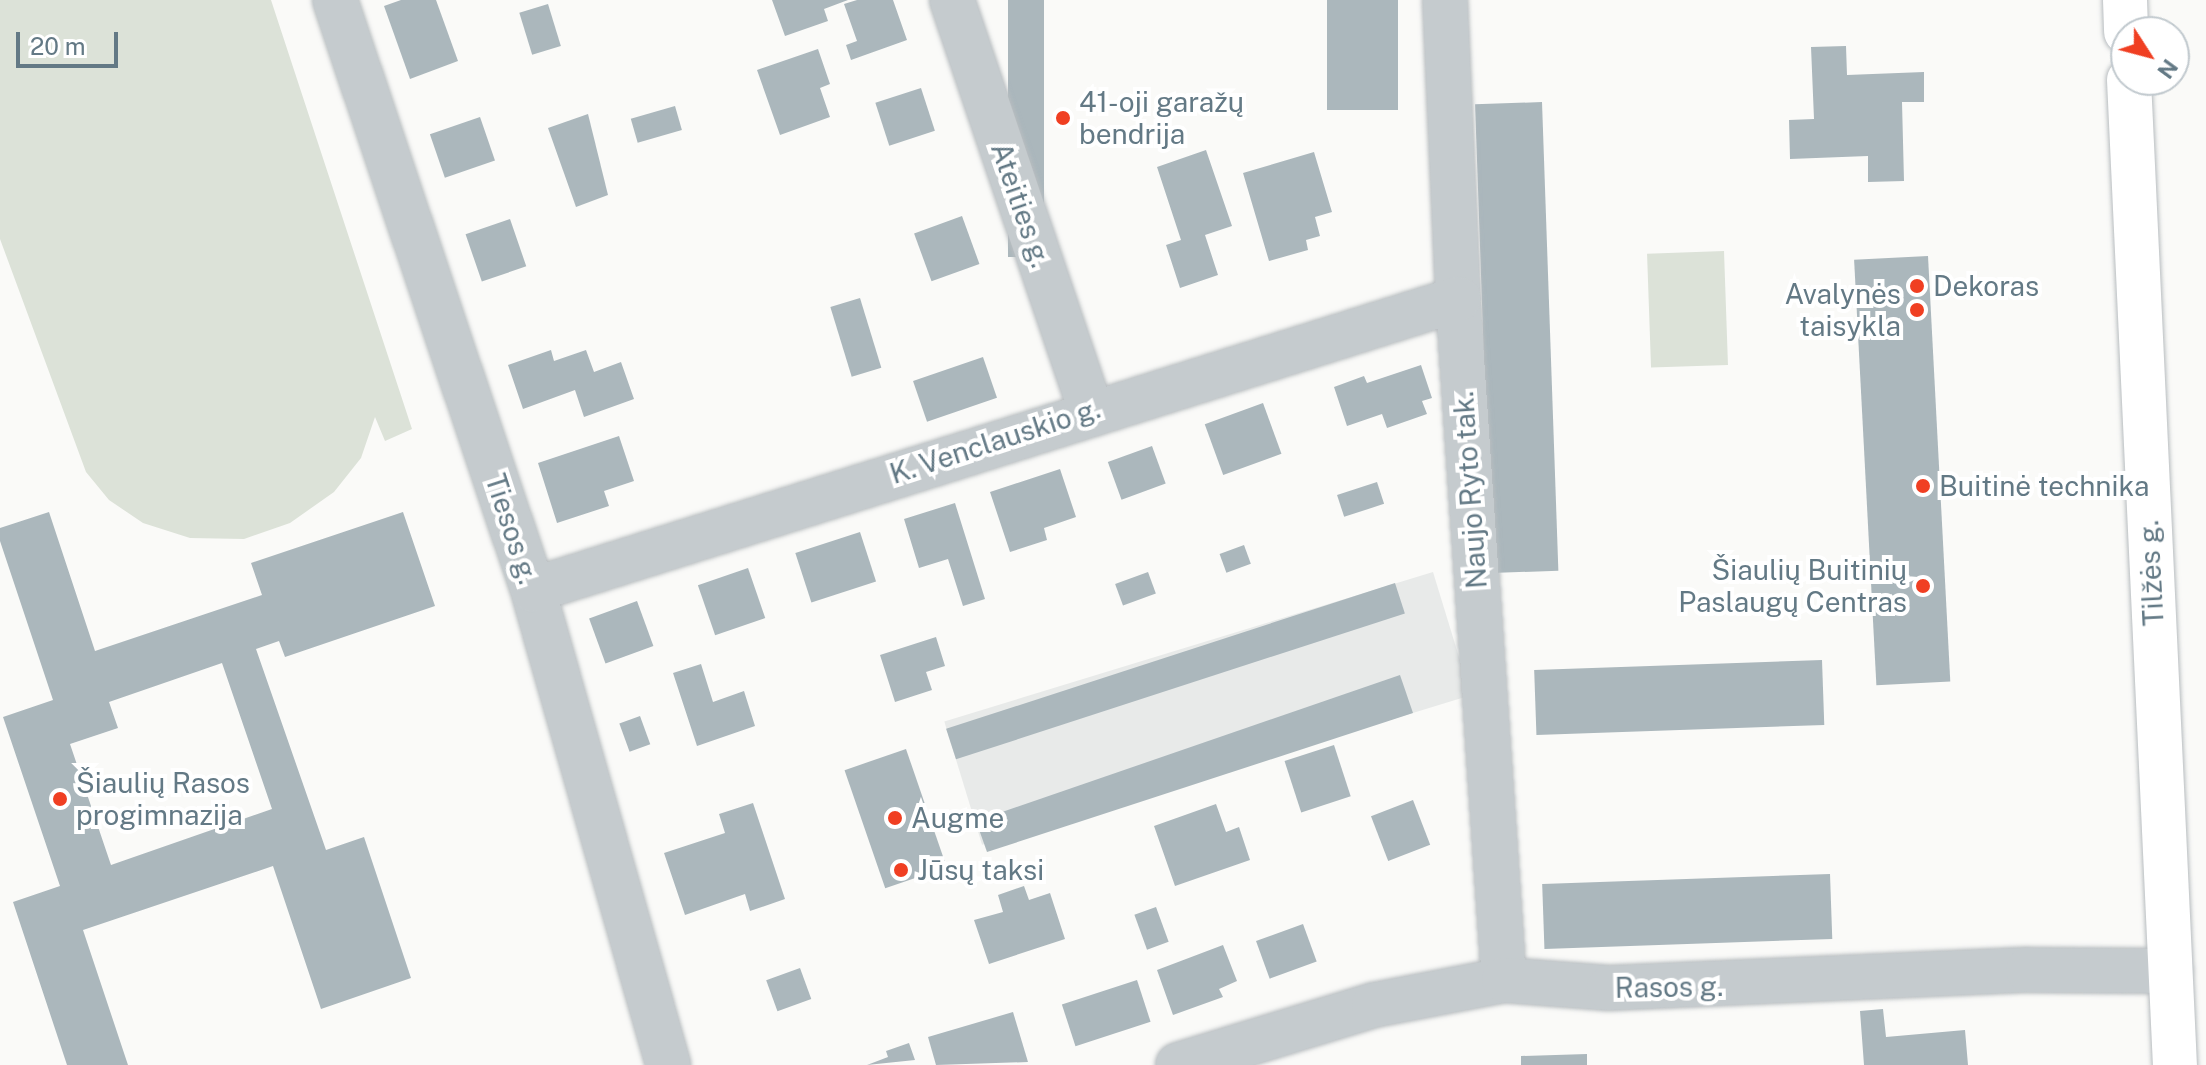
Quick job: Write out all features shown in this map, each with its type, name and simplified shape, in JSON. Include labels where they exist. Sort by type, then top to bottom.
[{"type":"highway","name":"Tilžės g.","points":[[2130,96],[2175,1065]]},
{"type":"street","name":"Tiesos g.","points":[[335,0],[533,590],[668,1065]]},
{"type":"street","name":"Ateities g.","points":[[952,0],[1091,410]]},
{"type":"street","name":"Naujo Ryto tak.","points":[[1445,0],[1458,299],[1504,980]]},
{"type":"street","name":"K. Venclauskio g.","points":[[533,590],[1091,410],[1458,299]]},
{"type":"street","name":"Rasos g.","points":[[1178,1065],[1374,1005],[1504,980],[1609,988],[2028,970],[2171,971]]},
{"type":"shaded area","points":[[0,0],[271,0],[412,429],[385,441],[375,417],[361,458],[334,492],[290,523],[244,539],[190,538],[143,523],[109,500],[86,472],[0,239]]},
{"type":"shaded area","points":[[1724,251],[1728,365],[1651,368],[1647,254]]},
{"type":"shaded area","points":[[1433,572],[1471,695],[982,845],[944,721]]},
{"type":"building","points":[[401,0],[436,0],[458,61],[410,79],[384,6]]},
{"type":"building","points":[[772,0],[848,0],[824,9],[828,21],[785,36]]},
{"type":"building","points":[[857,0],[893,0],[907,40],[851,60],[846,45],[857,41],[844,4]]},
{"type":"building","points":[[1008,0],[1044,0],[1044,257],[1008,257]]},
{"type":"building","points":[[1327,0],[1398,0],[1398,110],[1327,110]]},
{"type":"building","points":[[548,4],[561,46],[532,55],[519,13]]},
{"type":"building","points":[[1846,46],[1847,75],[1924,72],[1924,102],[1902,102],[1904,181],[1868,182],[1868,156],[1790,159],[1789,120],[1814,119],[1811,47]]},
{"type":"building","points":[[818,49],[830,84],[820,88],[830,117],[780,135],[757,70]]},
{"type":"building","points":[[921,88],[935,131],[889,146],[875,103]]},
{"type":"building","points":[[1542,102],[1558,571],[1491,573],[1475,104]]},
{"type":"building","points":[[675,106],[682,130],[638,143],[631,119]]},
{"type":"building","points":[[588,114],[608,195],[576,207],[548,128]]},
{"type":"building","points":[[480,117],[495,160],[445,178],[430,134]]},
{"type":"building","points":[[1206,150],[1232,226],[1205,235],[1218,275],[1180,288],[1166,245],[1181,240],[1157,167]]},
{"type":"building","points":[[1314,152],[1332,212],[1315,217],[1320,236],[1306,240],[1308,250],[1269,261],[1243,173]]},
{"type":"building","points":[[962,216],[979,264],[932,281],[914,233]]},
{"type":"building","points":[[510,219],[526,266],[482,282],[466,234]]},
{"type":"building","points":[[1928,256],[1950,681],[1876,685],[1854,260]]},
{"type":"building","points":[[860,298],[881,368],[852,377],[830,307]]},
{"type":"building","points":[[551,350],[554,361],[586,350],[594,372],[621,362],[634,399],[584,417],[575,390],[523,409],[508,365]]},
{"type":"building","points":[[983,357],[997,398],[927,422],[913,381]]},
{"type":"building","points":[[1421,365],[1432,398],[1422,401],[1427,414],[1387,428],[1382,414],[1347,426],[1334,387],[1364,376],[1367,383]]},
{"type":"building","points":[[1263,403],[1281,454],[1223,475],[1205,424]]},
{"type":"building","points":[[619,436],[634,481],[604,491],[609,506],[557,523],[538,463]]},
{"type":"building","points":[[1152,446],[1166,484],[1122,500],[1108,462]]},
{"type":"building","points":[[1060,469],[1076,517],[1044,528],[1047,540],[1010,552],[990,492]]},
{"type":"building","points":[[1377,482],[1384,504],[1344,517],[1337,495]]},
{"type":"building","points":[[955,503],[985,599],[963,606],[948,559],[919,568],[904,519]]},
{"type":"building","name":"Šiaulių Rasos progimnazija","points":[[49,512],[95,651],[262,595],[251,563],[403,512],[435,606],[285,657],[279,641],[256,649],[326,850],[364,837],[411,978],[321,1009],[273,866],[83,930],[128,1065],[67,1065],[13,902],[60,886],[3,717],[53,700],[0,541],[0,528]],"holes":[[[222,663],[272,809],[111,865],[70,744],[118,728],[109,702]]]},
{"type":"building","points":[[860,532],[876,581],[811,602],[795,553]]},
{"type":"building","points":[[1244,545],[1251,564],[1226,573],[1220,554]]},
{"type":"building","points":[[748,568],[765,618],[715,635],[698,585]]},
{"type":"building","points":[[1148,572],[1156,594],[1123,606],[1115,584]]},
{"type":"building","points":[[1395,583],[1405,613],[956,759],[946,729]]},
{"type":"building","points":[[637,601],[653,646],[605,664],[589,618]]},
{"type":"building","points":[[936,637],[945,666],[926,672],[932,690],[895,702],[880,655]]},
{"type":"building","points":[[1822,660],[1824,725],[1536,735],[1534,670]]},
{"type":"building","points":[[701,664],[713,702],[744,691],[755,726],[697,746],[673,673]]},
{"type":"building","points":[[1400,675],[1413,713],[987,852],[976,821]]},
{"type":"building","points":[[640,716],[650,744],[630,752],[619,724]]},
{"type":"building","points":[[1334,745],[1351,796],[1301,812],[1285,761]]},
{"type":"building","name":"Augme","points":[[906,749],[947,867],[885,888],[845,770]]},
{"type":"building","points":[[1413,800],[1430,845],[1388,861],[1371,816]]},
{"type":"building","points":[[753,803],[785,899],[750,911],[745,894],[685,915],[664,853],[725,833],[719,814]]},
{"type":"building","points":[[1216,804],[1226,832],[1239,827],[1250,860],[1175,886],[1154,826]]},
{"type":"building","points":[[1830,874],[1832,939],[1544,949],[1542,884]]},
{"type":"building","points":[[1024,886],[1029,900],[1050,893],[1065,939],[989,964],[974,920],[1003,912],[998,895]]},
{"type":"building","points":[[1156,907],[1169,942],[1147,950],[1134,915]]},
{"type":"building","points":[[1303,924],[1317,962],[1270,979],[1256,941]]},
{"type":"building","points":[[1223,945],[1237,981],[1219,989],[1223,997],[1173,1015],[1157,970]]},
{"type":"building","points":[[800,968],[811,999],[777,1011],[766,980]]},
{"type":"building","points":[[1137,980],[1151,1022],[1075,1046],[1062,1004]]},
{"type":"building","points":[[1883,1009],[1886,1037],[1965,1030],[1968,1065],[1864,1065],[1860,1011]]},
{"type":"building","points":[[1013,1012],[1028,1062],[936,1065],[928,1037]]},
{"type":"building","points":[[909,1043],[915,1060],[867,1065],[888,1057],[886,1051]]},
{"type":"building","points":[[1587,1054],[1587,1065],[1521,1065],[1521,1056]]},
{"type":"place","name":"41-oji garažų bendrija","points":[[1063,118]]},
{"type":"place","name":"Dekoras","points":[[1917,286]]},
{"type":"place","name":"Avalynės taisykla","points":[[1917,310]]},
{"type":"place","name":"Buitinė technika","points":[[1923,486]]},
{"type":"place","name":"Šiaulių Buitinių Paslaugų Centras","points":[[1923,586]]},
{"type":"place","name":"Šiaulių Rasos progimnazija","points":[[60,799]]},
{"type":"place","name":"Augme","points":[[895,818]]},
{"type":"place","name":"Jūsų taksi","points":[[901,870]]}]
